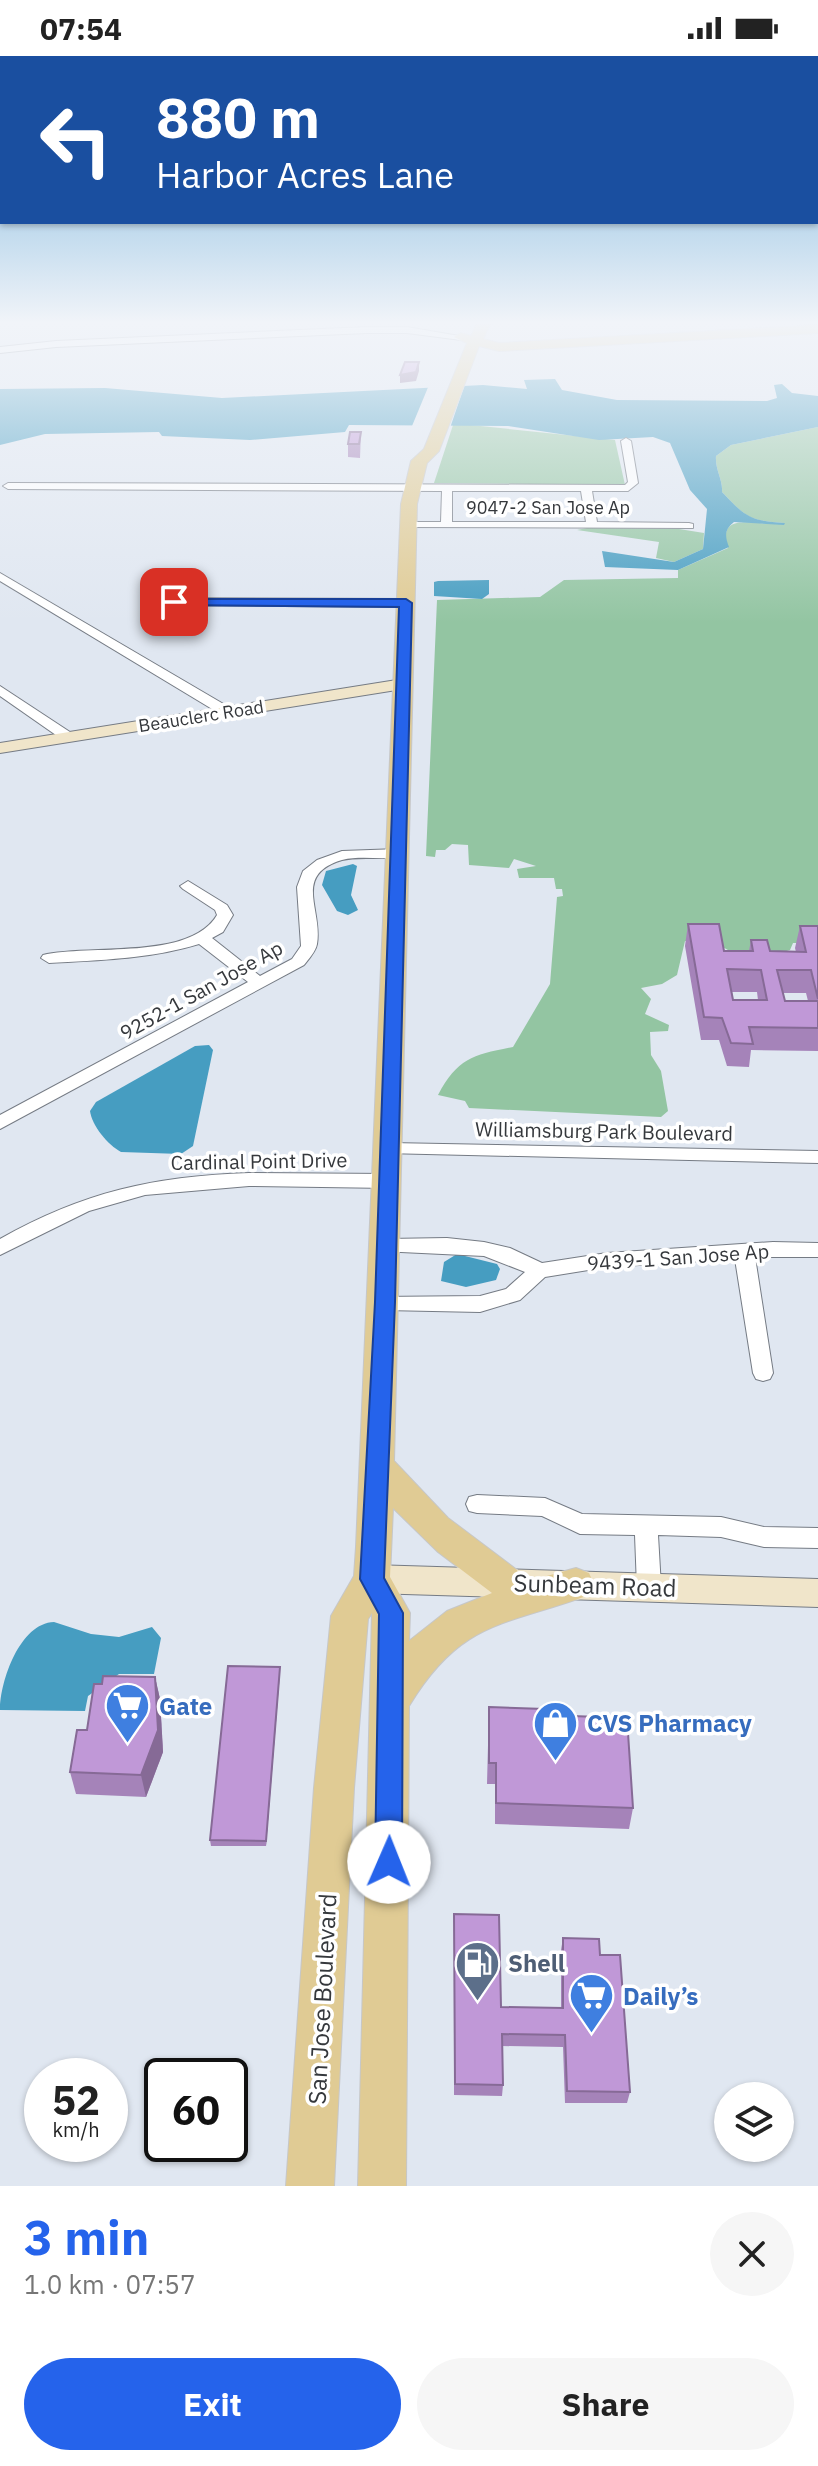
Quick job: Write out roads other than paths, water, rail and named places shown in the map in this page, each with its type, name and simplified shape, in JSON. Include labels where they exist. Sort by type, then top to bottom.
[{"type":"main road","name":"San Jose Boulevard","points":[[419,461],[414,450],[423,423]]},
{"type":"main road","name":"San Jose Boulevard","points":[[310,2186],[323,2011],[334,1788],[350,1616],[372,1579],[387,1246],[407,525],[411,487],[419,461],[431,451],[441,423]]},
{"type":"main road","points":[[377,1465],[426,1523],[454,1548],[504,1581]]},
{"type":"main road","points":[[372,1579],[391,1613],[382,2186]]},
{"type":"main road","points":[[391,1700],[429,1647],[445,1632],[475,1615],[576,1584]]},
{"type":"street","points":[[8,486],[632,486],[626,441]]},
{"type":"street","points":[[446,525],[447,486]]},
{"type":"street","points":[[586,488],[592,525]]},
{"type":"street","name":"9047-2 San Jose Ap","points":[[407,525],[689,526]]},
{"type":"street","points":[[0,576],[227,712]]},
{"type":"street","points":[[148,602],[406,603]]},
{"type":"street","name":"Beauclerc Road","points":[[0,748],[403,684]]},
{"type":"street","points":[[0,690],[68,737]]},
{"type":"street","name":"9252-1 San Jose Ap","points":[[0,1123],[286,970],[305,954],[309,937],[306,880],[316,866],[342,855],[399,853]]},
{"type":"street","points":[[49,958],[133,951],[204,940],[219,929],[225,915],[222,908],[188,886]]},
{"type":"street","points":[[204,940],[261,984]]},
{"type":"street","name":"Williamsburg Park Boulevard","points":[[390,1149],[818,1157]]},
{"type":"street","name":"Cardinal Point Drive","points":[[0,1248],[85,1205],[146,1188],[184,1183],[389,1181]]},
{"type":"street","points":[[385,1302],[480,1304],[499,1301],[513,1295],[539,1271],[518,1257],[480,1246],[387,1246]]},
{"type":"street","name":"9439-1 San Jose Ap","points":[[539,1271],[646,1256],[818,1250]]},
{"type":"street","points":[[744,1251],[763,1373]]},
{"type":"street","points":[[477,1504],[545,1507],[580,1524],[721,1527],[764,1537],[818,1538]]},
{"type":"street","points":[[646,1527],[649,1587]]},
{"type":"street","name":"Sunbeam Road","points":[[372,1579],[818,1593]]},
{"type":"water","points":[[0,423],[818,423],[818,427],[731,445],[716,456],[722,492],[730,500],[749,516],[785,523],[734,522],[726,533],[729,547],[678,570],[605,567],[602,551],[674,562],[703,549],[707,509],[690,490],[670,443],[653,437],[599,440],[508,426],[349,425],[345,432],[250,440],[162,436],[159,432],[45,434],[0,445]]},
{"type":"water","points":[[489,580],[489,594],[482,599],[434,596],[434,582]]},
{"type":"water","points":[[353,864],[357,866],[351,895],[358,910],[348,915],[337,911],[322,885],[326,871]]},
{"type":"water","points":[[209,1045],[213,1050],[193,1146],[181,1154],[121,1152],[106,1140],[91,1117],[90,1111],[96,1102],[195,1046]]},
{"type":"water","points":[[457,1254],[497,1264],[500,1269],[496,1280],[466,1287],[441,1281],[444,1262]]},
{"type":"water","points":[[54,1622],[91,1634],[119,1637],[152,1627],[161,1638],[154,1674],[119,1674],[88,1696],[85,1711],[0,1710],[4,1684],[14,1656],[31,1632]]},
{"type":"place","name":"Gate","points":[[128,1745]]},
{"type":"place","name":"CVS Pharmacy","points":[[556,1762]]},
{"type":"place","name":"Shell","points":[[477,2002]]},
{"type":"place","name":"Daily’s","points":[[592,2035]]}]
